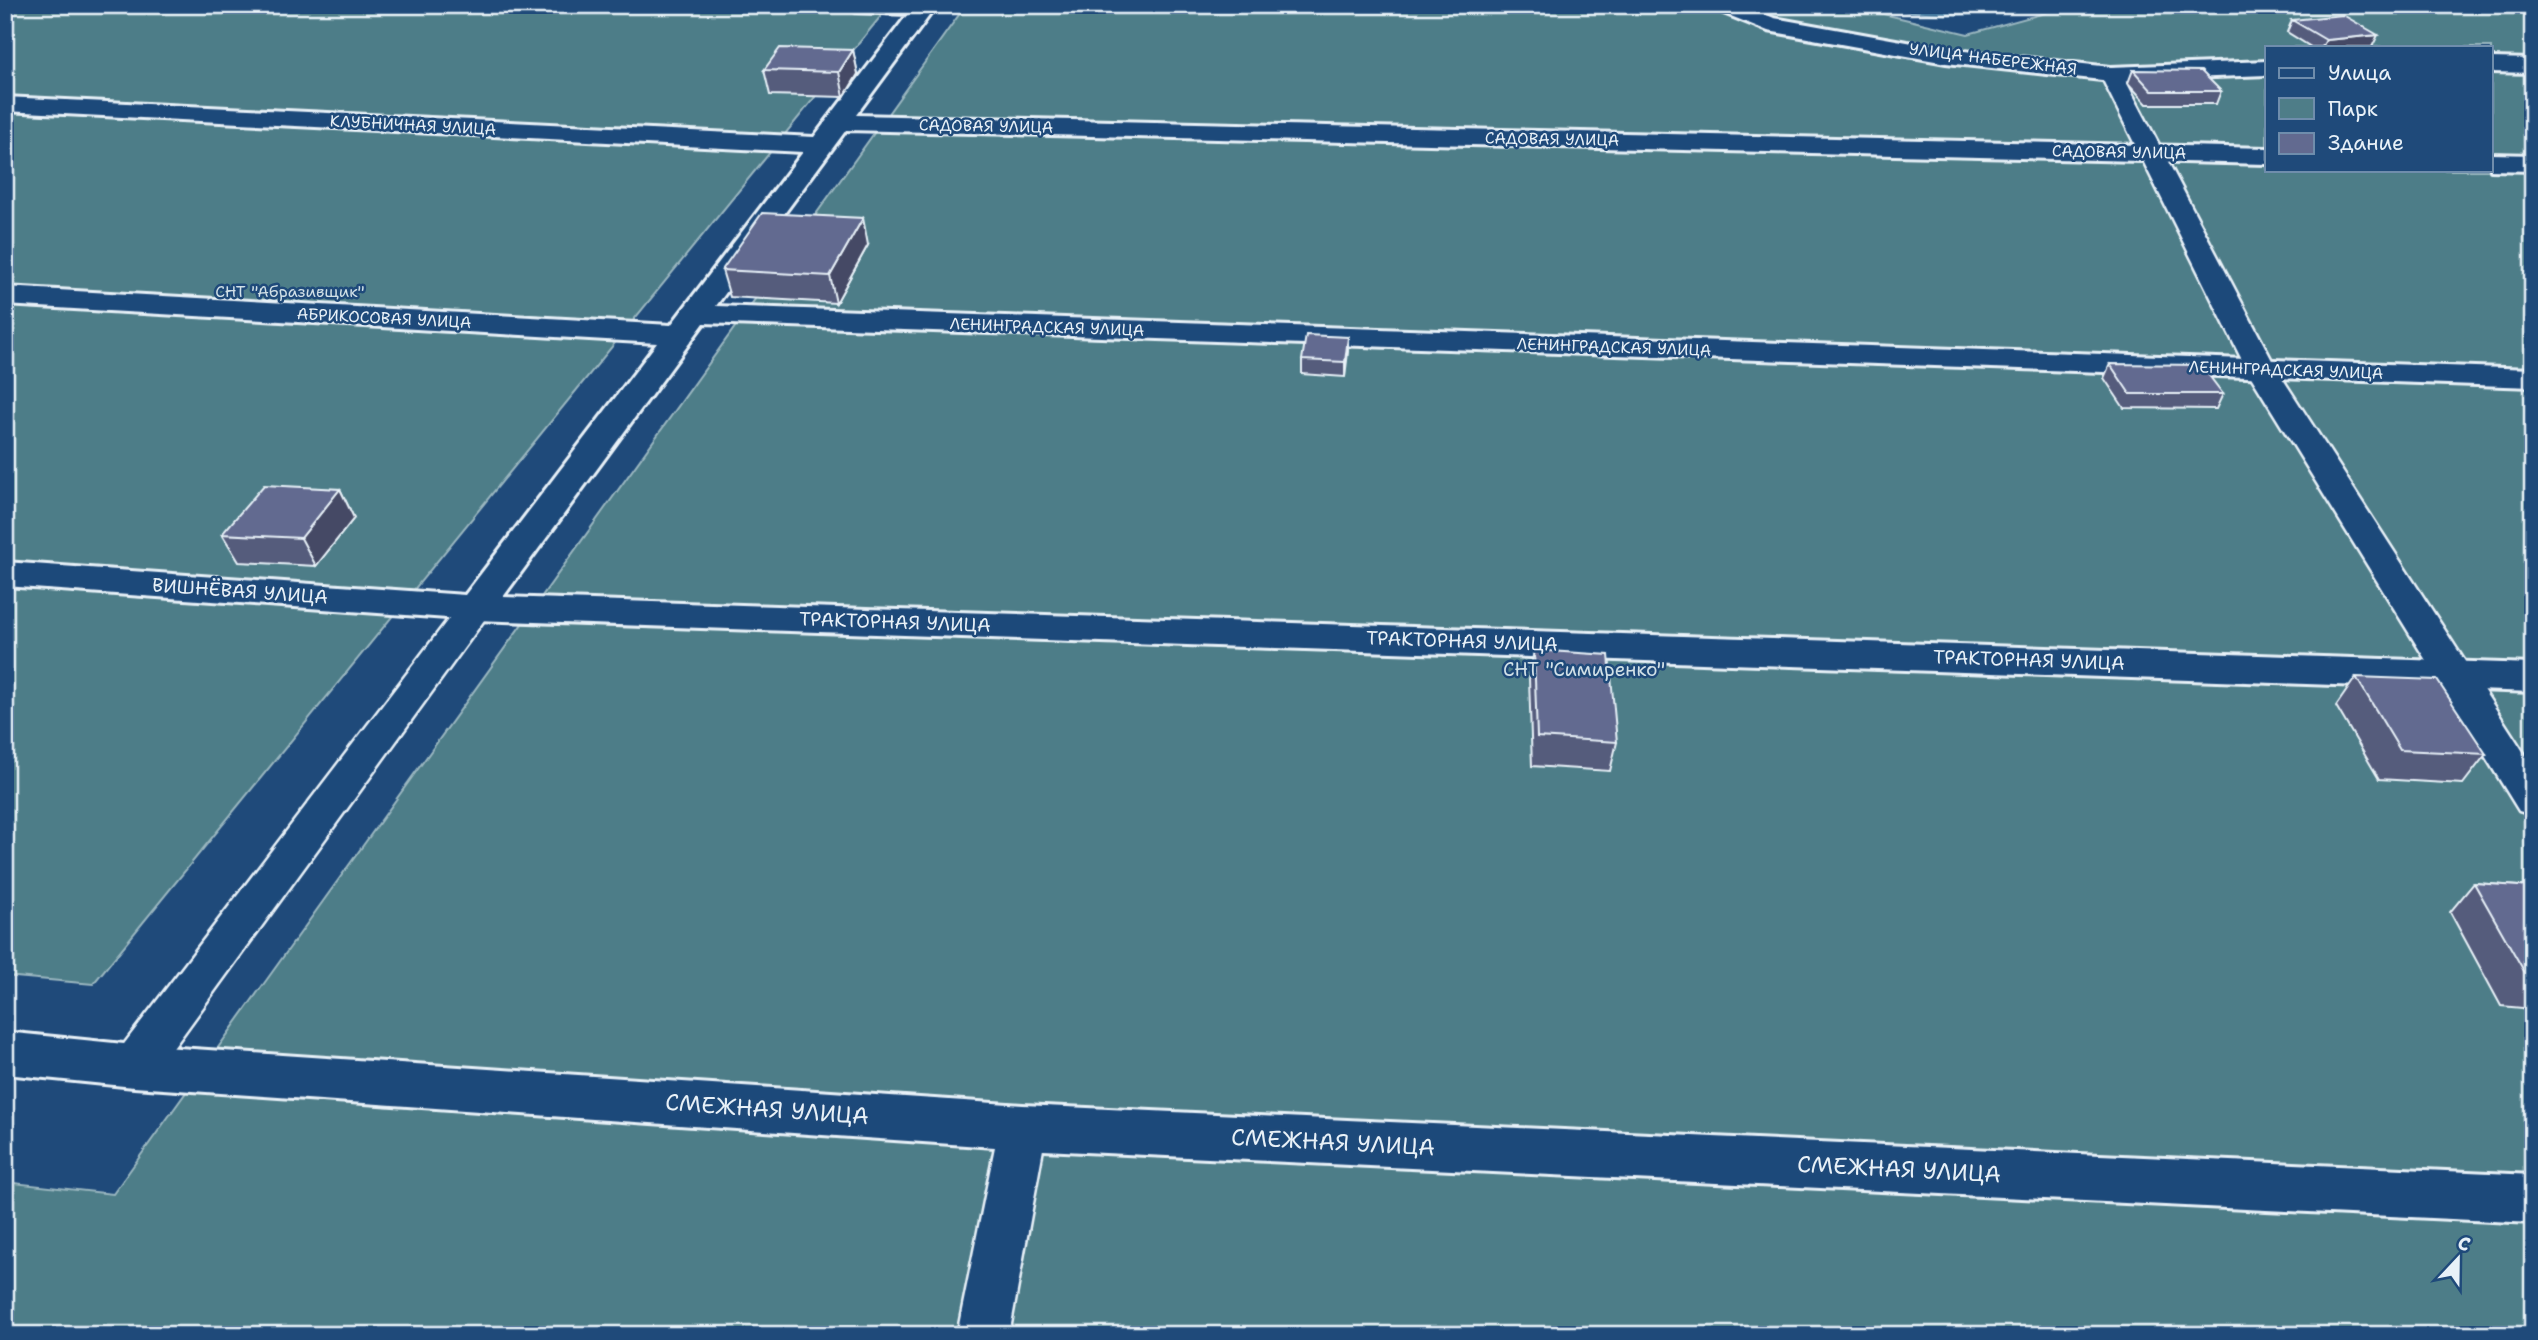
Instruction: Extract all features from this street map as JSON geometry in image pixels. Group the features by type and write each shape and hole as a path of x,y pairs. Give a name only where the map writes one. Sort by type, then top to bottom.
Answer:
{"street":[{"path":"856,5 924,7"},
{"name":"УЛИЦА НАБЕРЕЖНАЯ","path":"1724,5 1768,24 1946,56 2111,74 2265,68"},
{"path":"475,608 924,7"},
{"path":"2492,65 2533,66"},
{"name":"КЛУБНИЧНАЯ УЛИЦА","path":"5,104 830,134"},
{"name":"САДОВАЯ УЛИЦА","path":"830,134 2265,156"},
{"path":"2492,162 2533,163"},
{"name":"АБРИКОСОВАЯ УЛИЦА","path":"5,296 687,325"},
{"name":"ЛЕНИНГРАДСКАЯ УЛИЦА","path":"687,325 2533,378"},
{"name":"ВИШНЁВАЯ УЛИЦА","path":"5,574 475,608"},
{"name":"ТРАКТОРНАЯ УЛИЦА","path":"475,608 2533,678"},
{"path":"5,1053 135,1066"},
{"name":"СМЕЖНАЯ УЛИЦА","path":"135,1066 1023,1127 2533,1199"}],"lane":[{"path":"2111,74 2262,370 2533,800"},
{"path":"135,1066 475,608"},
{"path":"983,1335 1023,1127"}],"green space":[{"name":"СНТ \"Абразивщик\"","path":"5,5 890,5 93,984 5,976"},
{"name":"СНТ \"Симиренко\"","path":"966,5 1845,5 1968,34 2074,5 2533,5 2533,1335 5,1335 5,1182 113,1194"}],"water":[{"path":"1852,5 2014,5 1977,14 1934,14"}],"building":[{"path":"2343,15 2378,35 2326,40 2292,20"},
{"path":"780,48 853,50 839,72 764,70"},
{"path":"2133,70 2201,71 2221,91 2152,91"},
{"path":"762,213 863,218 830,276 722,270"},
{"path":"1306,335 1348,337 1345,362 1302,360"},
{"path":"2110,364 2201,365 2223,394 2130,394"},
{"path":"264,485 340,489 301,538 222,534"},
{"path":"1534,650 1609,655 1617,742 1537,737"},
{"path":"2356,677 2437,680 2486,754 2400,750"},
{"path":"2474,883 2533,887 2533,978 2528,978"}]}
